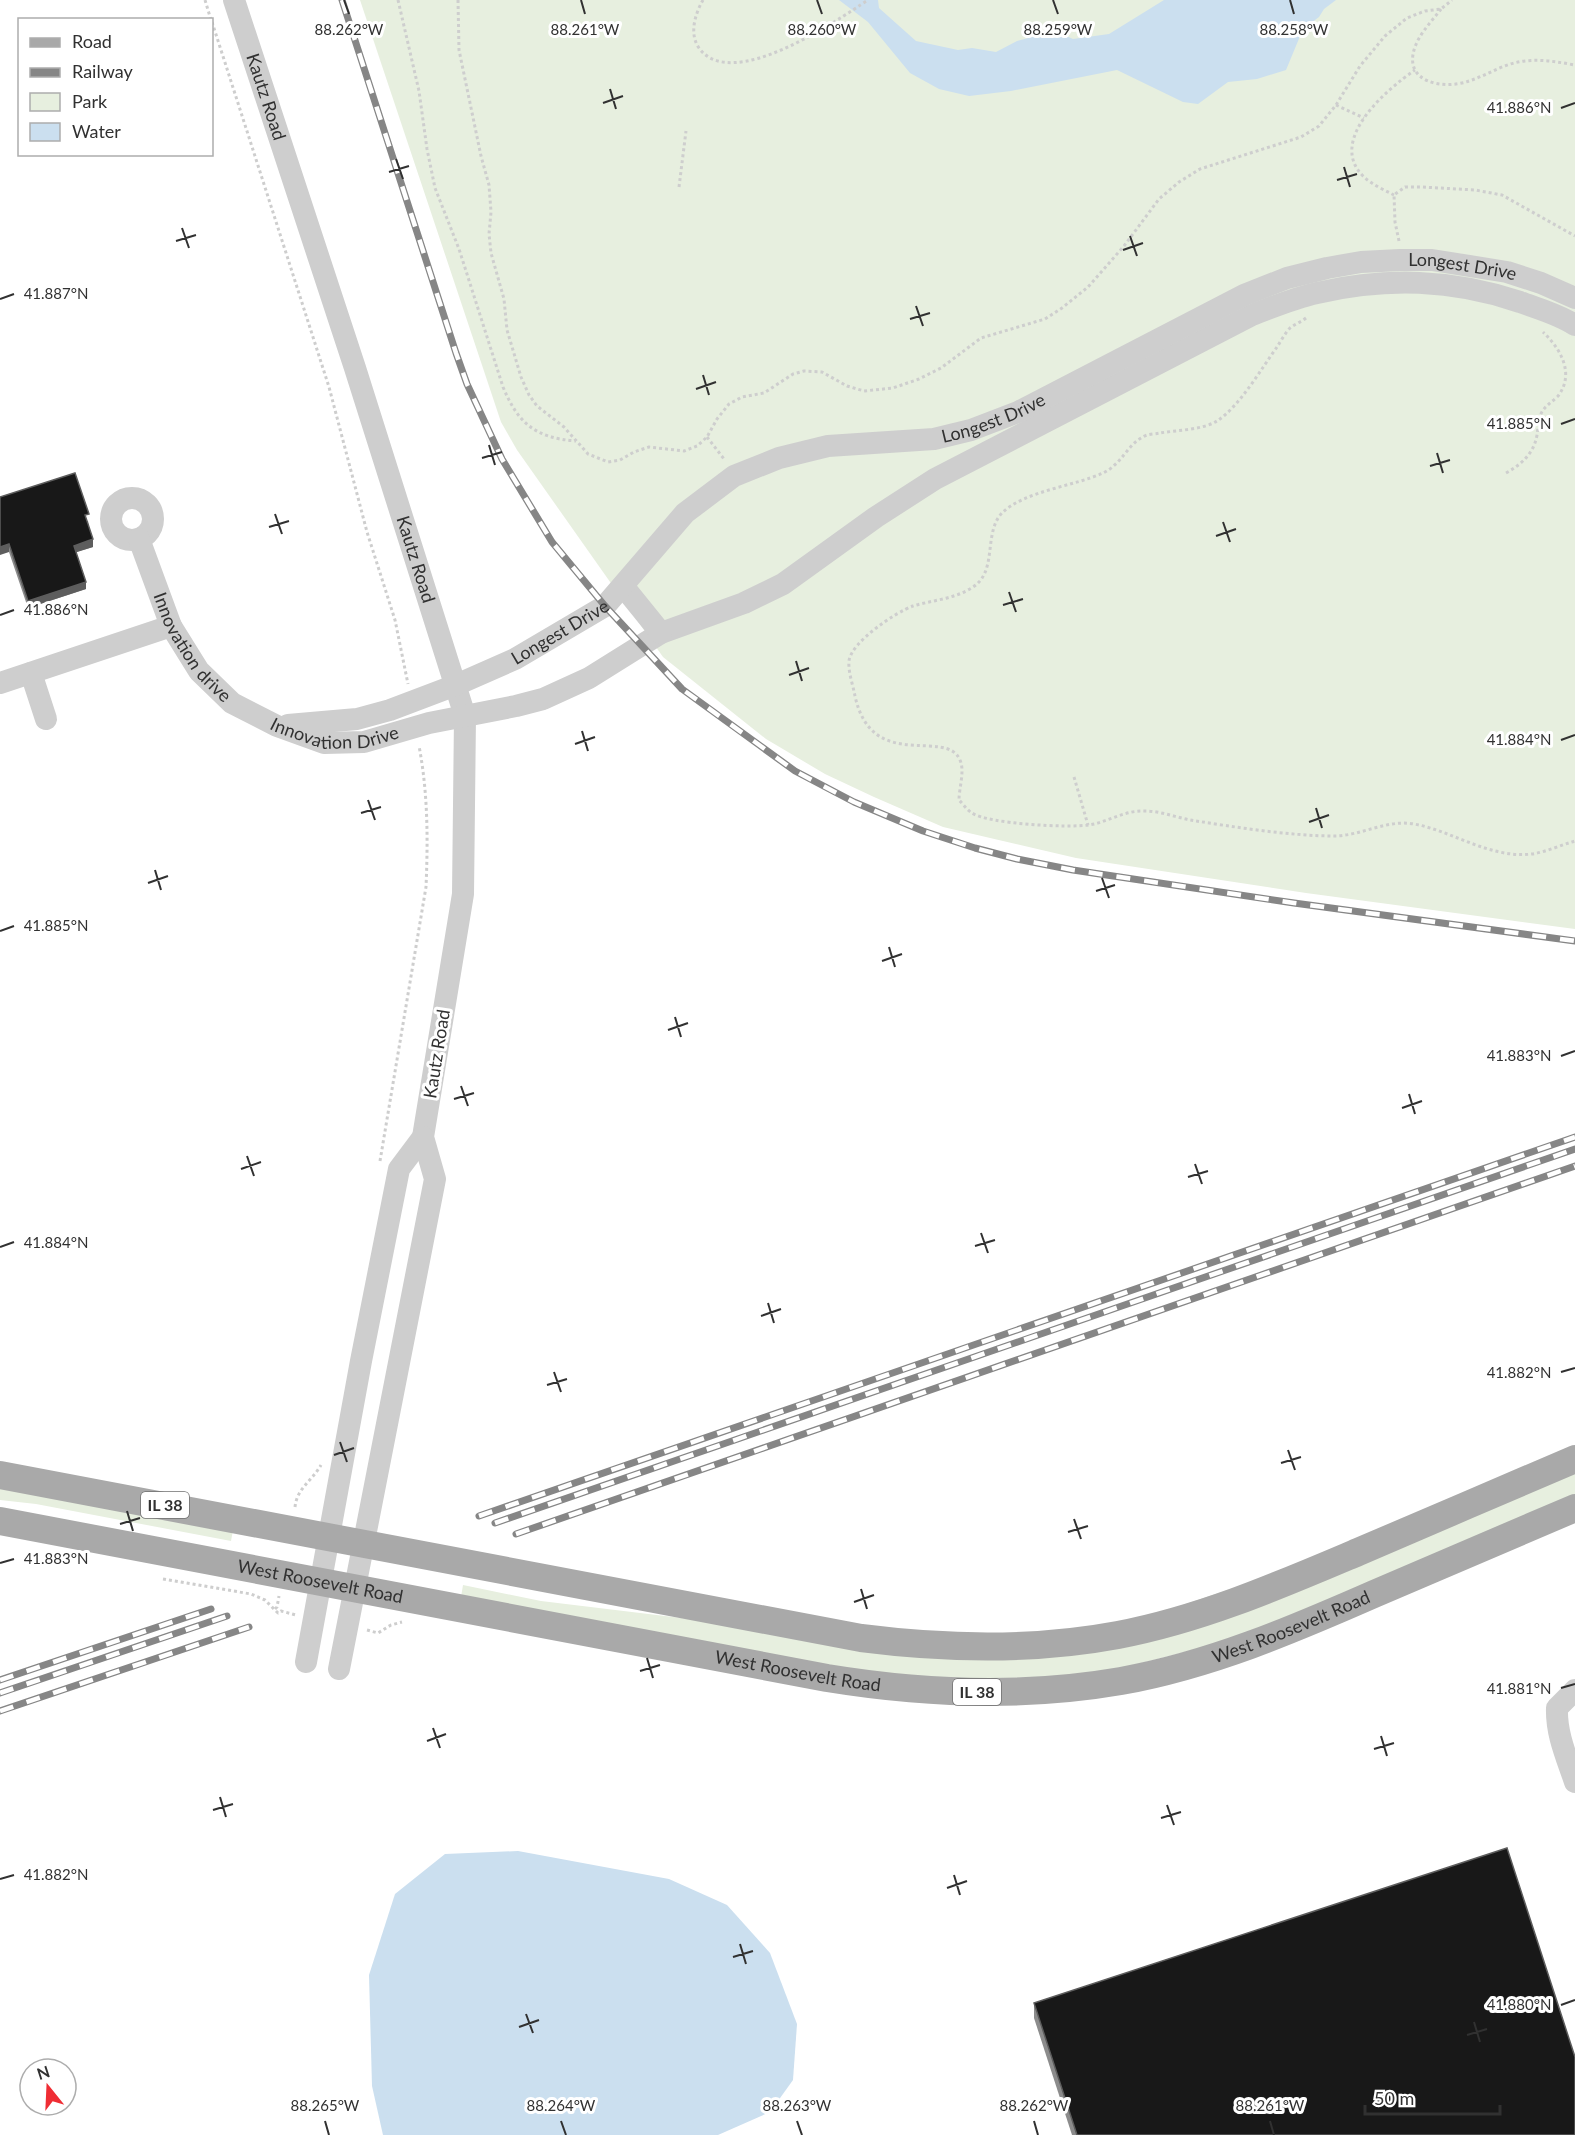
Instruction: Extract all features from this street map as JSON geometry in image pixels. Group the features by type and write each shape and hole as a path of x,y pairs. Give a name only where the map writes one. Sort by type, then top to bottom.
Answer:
{"main road":[{"name":"IL 38","path":"0,1475 861,1638 946,1647 1044,1645 1089,1640 1196,1616 1242,1600 1575,1459"},
{"name":"West Roosevelt Road","path":"0,1521 862,1684 935,1691 1023,1692 1121,1681 1187,1666 1232,1652 1292,1630 1575,1508"}],"street":[{"name":"Kautz Road","path":"234,0 355,368 465,716 463,894 423,1137 435,1179 339,1669"},
{"name":"Longest Drive","path":"456,685 514,659 605,606 685,513 734,476 779,458 828,446 934,439 972,430 1018,412 1244,295 1287,278 1327,267 1361,262 1432,260 1507,272 1541,283 1575,298"},
{"name":"Longest Drive","path":"465,716 543,699 588,678 661,633 744,603 783,584 876,517 935,479 1252,315 1289,301 1316,293 1371,284 1443,283 1490,292 1563,317 1575,324"},
{"name":"Innovation drive","path":"139,539 171,626 199,671 232,703 277,726"},
{"path":"622,586 661,633"},
{"path":"0,683 171,626"},
{"path":"31,673 46,719"},
{"name":"Innovation Drive","path":"277,726 357,720 456,685"},
{"name":"Innovation Drive","path":"277,726 324,742 364,741 429,723 465,716"},
{"name":"Kautz Road","path":"306,1662 399,1169 423,1137"},
{"path":"1575,1690 1557,1708 1558,1729 1575,1782"}],"path":[{"path":"205,0 210,18"},
{"path":"398,0 419,91 435,188 459,249 503,387 512,408 520,418 541,433 561,440 576,441"},
{"path":"458,0 459,50 489,185 491,253 504,299 507,330 521,377 537,406 564,427 588,454 608,462 620,460 649,447 684,451 697,446 707,437 729,404 742,397 764,393 793,374 804,370 822,372 847,386 864,391 893,388 941,368 981,338 1045,319 1088,287 1124,246 1159,199 1179,182 1200,169 1301,137 1319,126 1336,105 1360,66 1385,36 1407,18 1425,11 1441,9"},
{"path":"703,0 694,26 694,39 705,56 717,62 737,63 759,58 829,25 868,0"},
{"path":"1452,0 1441,9 1421,35 1414,49 1413,66 1418,75 1431,83 1451,85 1469,81 1498,68 1523,61 1547,60 1575,65"},
{"path":"213,27 329,387 367,532 395,620 408,683"},
{"path":"1394,195 1363,176 1354,164 1351,152 1354,135 1365,118 1395,84 1415,70"},
{"path":"1336,105 1365,118"},
{"path":"679,187 686,131"},
{"path":"1394,195 1405,187 1475,190 1502,195 1575,236"},
{"path":"1394,195 1400,260"},
{"path":"1314,315 1290,329 1235,404 1219,420 1208,426 1143,436 1117,465 1102,473 1037,494 1002,513 995,525 986,571 980,581 958,594 912,607 893,616 854,649 849,659 861,717 879,738 890,742 940,747 953,751 960,758 962,770 959,800 973,813 990,819 1088,825 1109,820 1127,812 1146,811 1235,826 1334,836 1358,834 1398,822 1414,824 1479,846 1513,854 1532,854 1575,841"},
{"path":"1506,473 1525,459 1534,447 1539,418 1544,408 1565,387 1567,374 1557,345 1535,327"},
{"path":"707,437 719,449 734,476"},
{"path":"379,1166 426,887 428,843 426,802 419,746"},
{"path":"1074,777 1088,825"},
{"path":"295,1508 296,1498 303,1486 314,1477 322,1463"},
{"path":"163,1579 251,1594 266,1600 276,1608 278,1613 281,1611"}],"green space":[{"path":"360,0 1575,0 1575,929 1306,893 1076,858 943,827 825,774 766,739 663,657 517,450 501,422"},
{"path":"1575,1473 1575,1495 1267,1627 1216,1644 1118,1669 1067,1676 959,1680 860,1671 461,1597 463,1585 541,1601 1022,1659"},
{"path":"0,1487 233,1530 231,1541 36,1504 0,1500"}],"water":[{"path":"839,0 878,0 879,8 916,41 958,50 972,48 996,52 1017,41 1032,37 1064,35 1073,39 1109,34 1164,0 1336,0 1303,29 1286,70 1257,79 1228,82 1198,104 1183,102 1117,70 1011,91 969,96 939,89 910,73 868,22"},
{"path":"518,1851 669,1879 727,1905 770,1953 797,2024 793,2080 770,2112 718,2135 383,2135 372,2086 369,1975 395,1894 445,1854"}],"building":[{"path":"75,473 89,514 85,515 93,539 74,546 86,582 28,601 9,544 0,547 0,497"},
{"path":"1507,1848 1575,2057 1575,2135 1077,2135 1034,2003"}],"railway":[{"path":"342,0 456,353 467,384 502,459 552,542 605,606 682,689 795,771 854,802 923,831 975,848 1073,870 1575,941"},
{"path":"479,1516 1575,1137"},
{"path":"495,1523 1575,1149"},
{"path":"516,1534 1575,1166"},
{"path":"0,1680 211,1609"},
{"path":"0,1693 227,1616"},
{"path":"0,1711 249,1627"}]}
